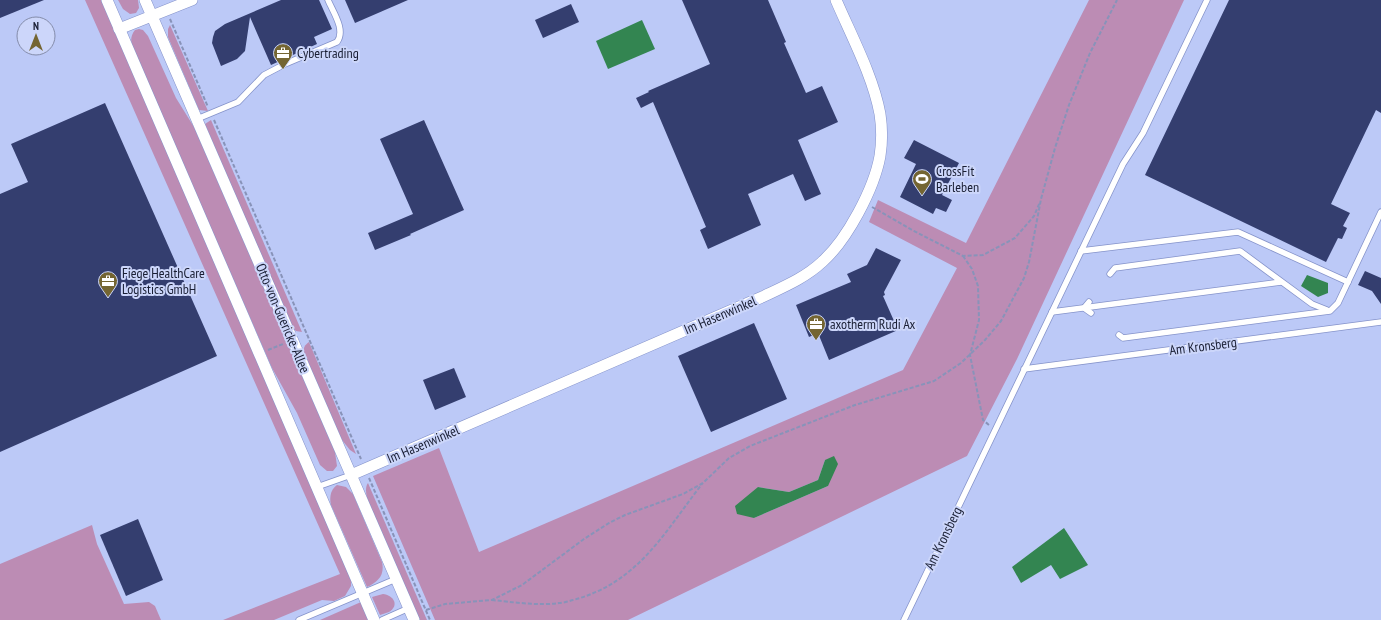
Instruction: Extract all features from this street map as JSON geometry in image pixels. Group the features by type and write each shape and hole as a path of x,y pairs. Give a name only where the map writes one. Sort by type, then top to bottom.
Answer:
{"street":[{"path":"106,0 260,353 374,620"},
{"name":"Otto-von-Guericke-Allee","path":"145,0 414,620"},
{"path":"119,29 192,0"},
{"name":"Im Hasenwinkel","path":"350,475 727,313 792,283 811,272 831,254 852,223 863,202 880,157 881,143 880,115 874,91 836,0"}],"lane":[{"path":"197,120 238,102 264,75 285,64 337,42 341,35 340,29 328,0"},
{"name":"Am Kronsberg","path":"904,620 1123,164 1143,133 1207,0"},
{"path":"1118,335 1123,338 1330,311 1338,303 1381,212"},
{"path":"1081,251 1238,232 1348,282"},
{"path":"1110,274 1115,268 1240,251 1312,304 1330,311"},
{"path":"1052,312 1281,282"},
{"path":"1084,308 1089,302"},
{"path":"1084,308 1091,313"},
{"name":"Am Kronsberg","path":"1024,369 1381,322"},
{"path":"317,487 350,475"},
{"path":"299,620 396,579"},
{"path":"382,620 409,608"}],"path":[{"path":"426,610 445,604 492,600 523,603 558,603 590,595 616,582 637,566 652,551 703,483 728,458 750,446 855,405 934,381 961,363 985,340 1001,320 1024,278 1029,262 1041,199 1055,148 1069,106 1090,53 1117,0"},
{"path":"167,11 366,468 430,620"},
{"path":"963,256 983,254 1015,238 1034,216 1041,199"},
{"path":"863,202 912,230 963,256 972,269 978,286 979,320 970,355 983,420 995,430"},
{"path":"260,353 292,340"},
{"path":"492,600 522,585 609,523 625,515 683,494 703,483"}],"shaded area":[{"path":"85,0 101,0 261,368 351,580 351,586 345,596 334,601 322,600 274,620 223,620 340,574"},
{"path":"118,0 138,0 139,8 136,13 130,14 123,9"},
{"path":"1089,0 1184,0 1017,359 967,456 628,620 435,620 373,476 439,448 479,552 903,370 957,268 869,222 878,200 966,243","holes":["825,460 828,486 754,518 758,487 789,492 818,480"]},
{"path":"642,20 655,49 608,69 596,41"},
{"path":"170,25 208,111 199,110 168,37 168,29"},
{"path":"135,30 143,30 148,36 176,98 194,127 335,452 337,466 333,471 327,471 320,465 297,413 272,368 133,49 131,43 132,36"},
{"path":"211,120 302,332 296,331 292,328 205,124"},
{"path":"1307,275 1328,283 1328,293 1318,297 1301,286"},
{"path":"309,342 356,454 350,450 342,440 304,353 305,346"},
{"path":"834,456 838,464 828,486 754,518 737,514 735,506 758,487 789,492 818,480 825,460"},
{"path":"368,483 427,620 420,620 367,498 366,488"},
{"path":"337,485 346,487 353,494 382,562 383,567 380,578 367,587 331,505 331,494"},
{"path":"92,525 97,544 124,604 149,602 155,606 161,620 0,620 0,564"},
{"path":"1064,528 1088,565 1060,579 1051,565 1021,583 1012,567"},
{"path":"383,594 390,596 395,603 389,612 380,615 372,597"},
{"path":"361,602 369,620 320,620"}],"building":[{"path":"0,0 44,0 0,18"},
{"path":"281,0 319,0 332,29 314,37 317,44 271,65 250,17 245,51 237,59 221,66 212,43 215,31 225,24"},
{"path":"345,0 408,0 355,23"},
{"path":"682,0 768,0 786,42 784,43 806,93 822,86 838,122 798,140 821,194 805,201 793,174 748,194 761,225 708,249 700,230 706,227 653,102 641,108 636,98 649,92 648,91 710,64"},
{"path":"1229,0 1381,0 1381,113 1376,110 1331,204 1350,213 1343,226 1347,228 1342,239 1338,238 1326,262 1145,175"},
{"path":"571,4 579,22 543,38 535,20"},
{"path":"105,103 217,356 0,452 0,194 28,182 11,144"},
{"path":"424,120 464,210 375,250 368,233 413,214 380,139"},
{"path":"914,140 959,163 942,195 952,200 946,212 936,208 933,214 900,197 916,164 904,158"},
{"path":"876,248 901,260 884,292 885,295 883,296 898,330 829,360 818,333 809,337 796,305 851,282 847,274 867,265"},
{"path":"1365,271 1381,278 1381,304 1372,291 1358,285"},
{"path":"754,323 787,399 711,432 678,356"},
{"path":"454,368 466,397 435,410 423,380"},
{"path":"138,519 163,580 126,596 100,535"}],"place":[{"name":"Cybertrading","path":"283,70"},
{"name":"CrossFit Barleben","path":"922,196"},
{"name":"Fiege HealthCare Logistics GmbH","path":"108,298"},
{"name":"axotherm Rudi Ax","path":"816,341"}]}
